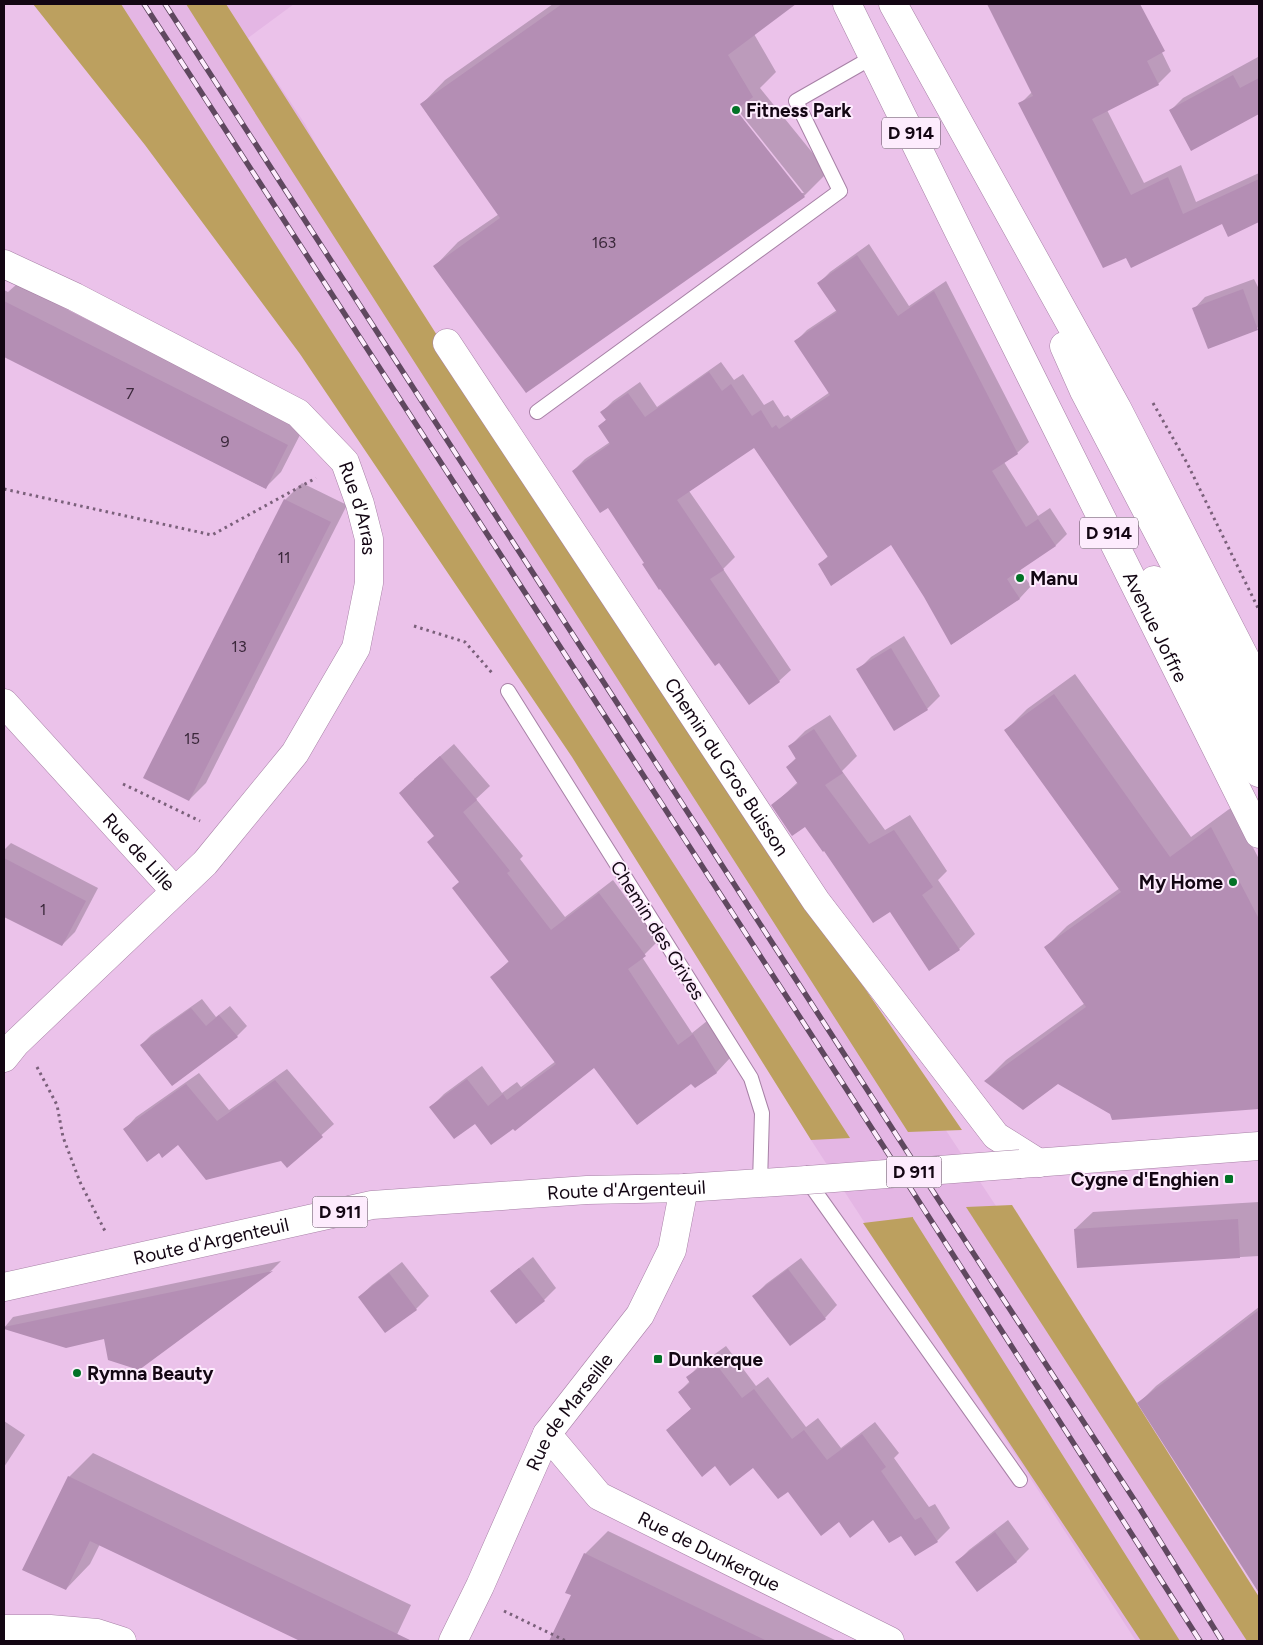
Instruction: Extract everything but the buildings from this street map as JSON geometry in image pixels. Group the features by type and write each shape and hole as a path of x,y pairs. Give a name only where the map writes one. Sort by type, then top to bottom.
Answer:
{"main road":[{"name":"Avenue Joffre","path":"847,4 959,232 1199,688 1259,834"},
{"name":"D 914","path":"893,4 1117,408 1259,685"},
{"name":"D 914","path":"1006,210 1084,391 1226,661 1259,730"},
{"name":"Rue d'Arras","path":"4,264 87,303 298,413 345,462 360,504 369,539 369,582 356,648 295,753 205,863 175,891"},
{"name":"Chemin du Gros Buisson","path":"448,343 816,901 996,1136 1030,1164"},
{"name":"Avenue Joffre","path":"1199,688 1259,773"},
{"name":"Rue de Lille","path":"4,704 14,733 175,891 12,1048"},
{"name":"Route d'Argenteuil","path":"4,1287 372,1205 587,1190 684,1188 807,1180 1259,1146"},
{"name":"Rue de Marseille","path":"453,1641 475,1597 547,1434 640,1315 672,1250 684,1188"},
{"name":"Rue de Dunkerque","path":"547,1434 599,1496 890,1641"},
{"path":"4,1629 50,1629 97,1633 122,1641"}],"lane":[{"path":"537,412 840,192 796,101 868,46"},
{"name":"Chemin des Grives","path":"508,691 751,1078 762,1113 760,1183"},
{"path":"807,1180 1020,1480"}],"path":[{"path":"4,489 212,535 345,462"},
{"path":"414,626 465,642 508,691"},
{"path":"121,783 228,835"},
{"path":"12,1048 44,1078 57,1105 63,1137 80,1182 104,1227 116,1262"},
{"path":"475,1597 566,1641"}],"shaded area":[{"path":"33,4 121,4 850,1138 811,1140 572,757 300,354 145,145"},
{"path":"43,4 294,4 248,38 305,124 417,331 1213,1534 1259,1641 1136,1641 811,1140 325,354"},
{"path":"186,4 226,4 700,748 962,1130 908,1132"},
{"path":"1012,1205 1259,1597 1259,1641 1247,1641 966,1207"},
{"path":"913,1217 1180,1641 1141,1641 863,1223"}],"railway":[{"path":"144,4 902,1175 1200,1641"},
{"path":"165,4 1137,1504 1222,1641"}],"place":[{"name":"Fitness Park","path":"736,110"},
{"name":"Manu","path":"1020,578"},
{"name":"My Home","path":"1233,882"},
{"name":"Cygne d'Enghien","path":"1229,1179"},
{"name":"Dunkerque","path":"658,1359"},
{"name":"Rymna Beauty","path":"77,1373"}]}
